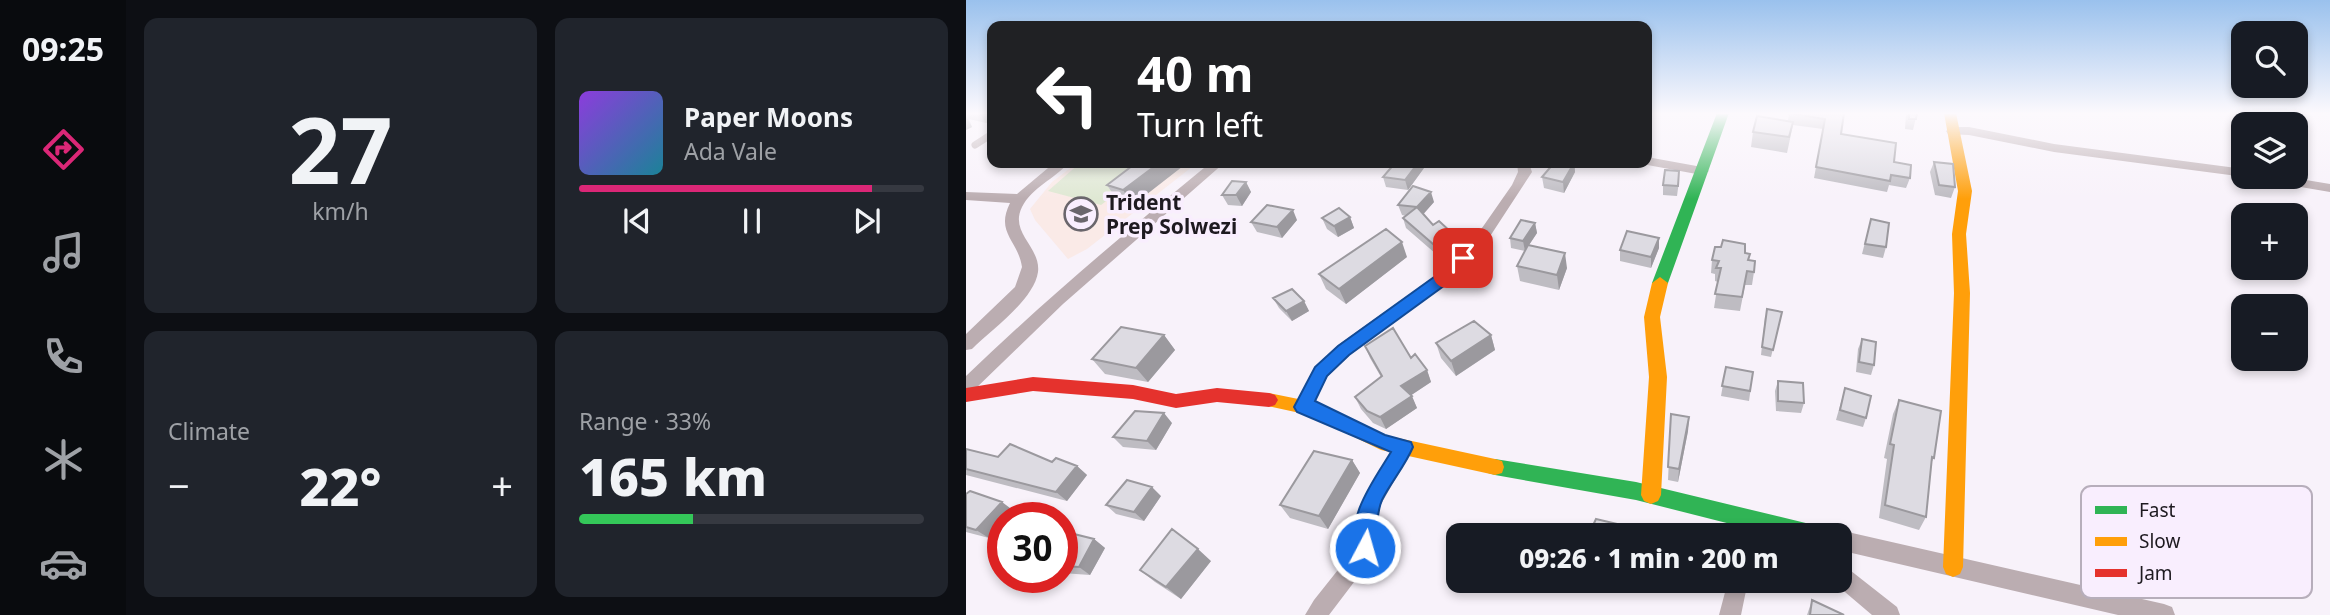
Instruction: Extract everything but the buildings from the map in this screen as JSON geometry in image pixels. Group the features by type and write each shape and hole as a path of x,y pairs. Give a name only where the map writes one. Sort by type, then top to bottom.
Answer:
{"street":[{"path":"1651,495 1658,377 1652,317 1656,293 1712,142"},
{"path":"1953,567 1962,293 1959,234 1965,191 1954,142"},
{"path":"2022,142 2231,171"},
{"path":"1652,162 1702,170"},
{"path":"966,344 1009,304 1028,279 1030,269 1027,254 1012,231 1010,218 1020,199 1055,168"},
{"path":"966,387 1014,339 1126,238 1211,168"},
{"path":"1303,407 1321,372 1343,350 1446,276 1480,241 1518,186 1525,172 1524,168"},
{"path":"2308,184 2330,188"},
{"path":"966,196 1020,199"},
{"path":"966,395 1033,384 1133,392 1176,401 1217,395 1256,398 1312,408 1381,442 1471,463 1651,495 1736,523"},
{"path":"1317,615 1329,594 1359,561 1365,548 1367,518 1373,498 1404,447"},
{"path":"1852,543 2081,596"},
{"path":"1852,585 1889,615"},
{"path":"1730,615 1735,593"},
{"path":"2089,598 2164,615"}],"lane":[{"path":"975,145 980,142"}],"shaded area":[{"name":"Trident Prep Solwezi","path":"1070,168 1191,168 1087,249 1068,259 1035,220 1030,209 1052,182"}],"green space":[{"path":"1074,168 1149,168 1101,205 1048,191"}],"traffic: fast":[{"path":"1660,283 1712,142"},
{"path":"1495,467 1636,491 1765,523"}],"traffic: slow":[{"path":"1953,567 1962,293 1959,234 1965,191 1956,142"},
{"path":"1651,495 1658,377 1652,317 1660,283"},
{"path":"1269,400 1312,408 1381,442 1495,467"}],"traffic: jam":[{"path":"966,395 1033,384 1133,392 1176,401 1217,395 1269,400"}],"place":[{"name":"Trident Prep Solwezi","path":"1081,214"}],"route":[{"path":"1365,548 1367,518 1373,498 1404,447 1381,442 1312,408 1303,407 1321,372 1343,350 1446,276 1463,258"}]}
